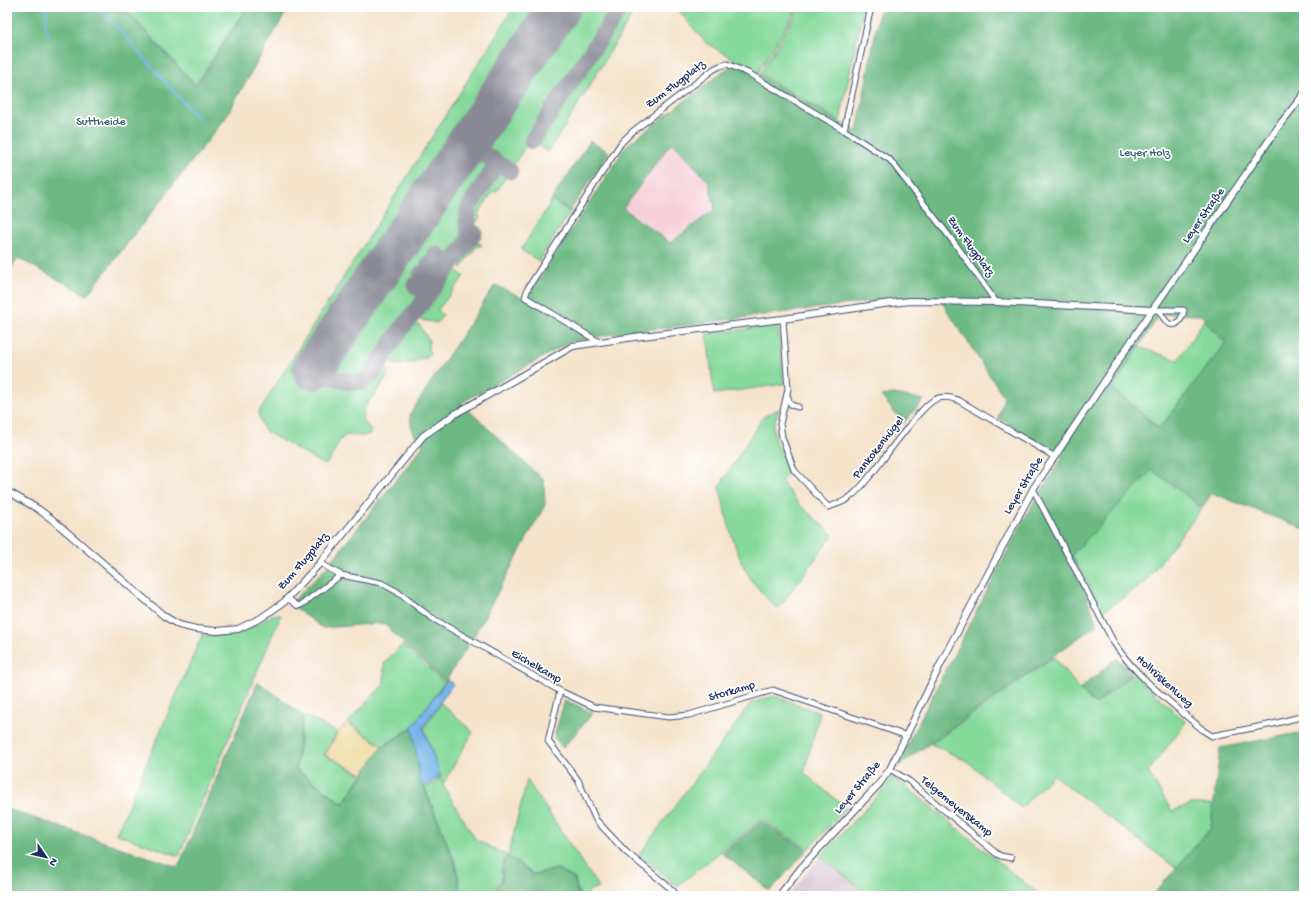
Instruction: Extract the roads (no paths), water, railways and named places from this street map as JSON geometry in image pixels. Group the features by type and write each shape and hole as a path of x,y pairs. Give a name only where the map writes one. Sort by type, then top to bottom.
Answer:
{"street":[{"path":"844,130 871,7"},
{"name":"Zum Flugplatz","path":"599,342 525,297 528,288 621,143 632,132 714,69 727,64 748,73 844,130 890,160 956,245 996,302"},
{"name":"Leyer Straße","path":"779,896 801,868 879,784 890,769 943,659 1033,489 1136,334 1156,310 1280,124 1304,94"},
{"name":"Zum Flugplatz","path":"7,491 53,520 159,612 179,625 196,630 217,631 238,629 261,618 284,602 320,563 423,436 455,414 573,346 783,319 883,304 910,302 996,302 1156,310"},
{"path":"1156,310 1184,310 1184,315 1178,323 1174,325 1167,322 1156,310"},
{"name":"Pankokenhügel","path":"783,319 788,383 787,395 780,424 782,437 794,470 828,507 841,503 850,498 862,485 907,427 929,403 935,399 953,398 958,400 1055,457"},
{"path":"787,395 788,402 792,406 798,407"},
{"name":"Hollrüskenweg","path":"1033,489 1114,643 1124,659 1147,682 1204,731 1212,736 1273,724 1304,716"},
{"name":"Eichelkamp","path":"320,563 341,575 381,583 396,591 432,618 560,691 548,741 578,780 596,820 626,852 678,896"},
{"path":"287,598 298,606 302,605 341,575"},
{"name":"Storkamp","path":"560,691 594,707 669,717 689,715 773,690 907,736"},
{"name":"Telgemeyerskamp","path":"890,769 908,781 998,854 1011,858"}],"water":[{"path":"447,680 453,684 423,727 439,772 437,779 424,787 421,785 412,727"}],"waterway":[{"path":"44,7 47,12 45,25 49,34"},
{"path":"99,7 199,120"}],"park label":[{"name":"Suttheide","path":"101,123"},
{"name":"Leyer Holz","path":"1145,154"}]}
